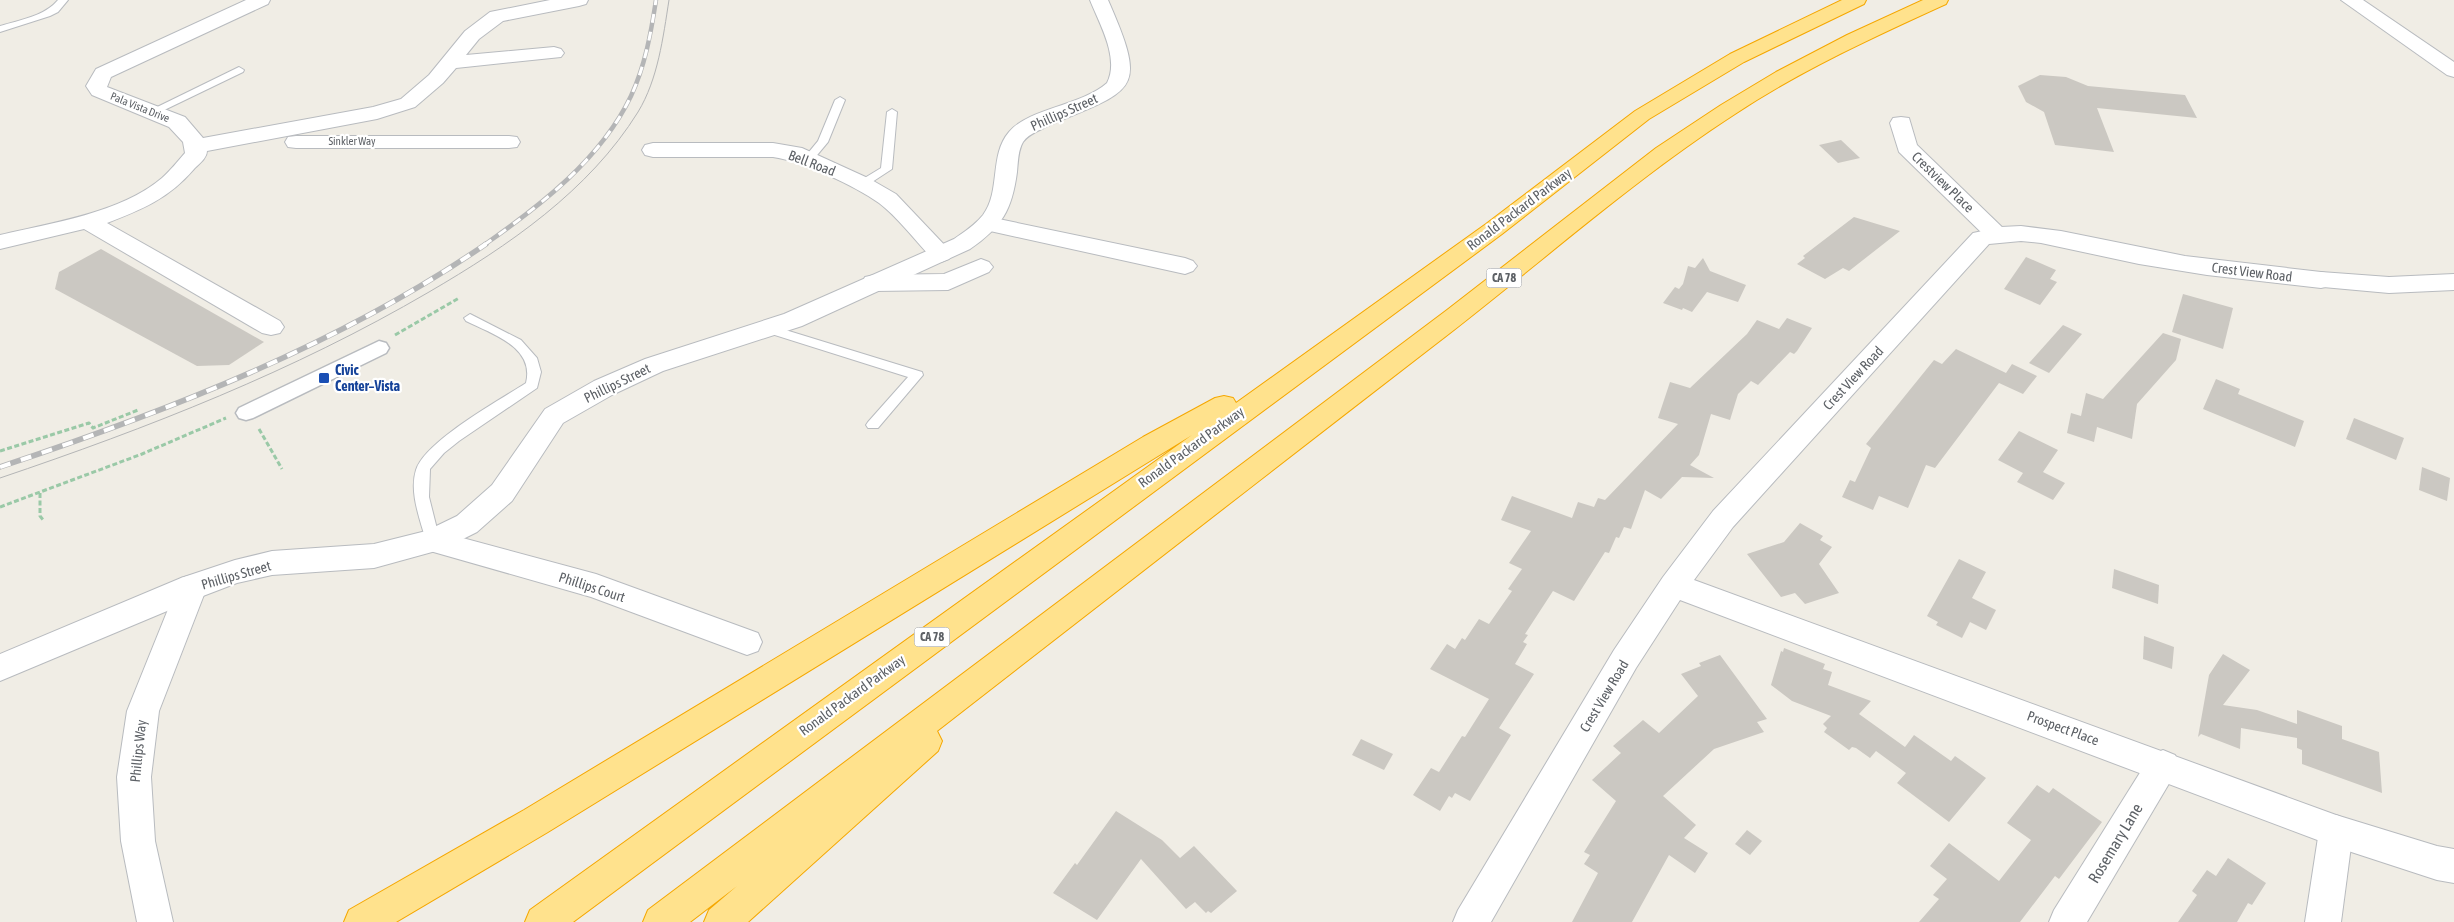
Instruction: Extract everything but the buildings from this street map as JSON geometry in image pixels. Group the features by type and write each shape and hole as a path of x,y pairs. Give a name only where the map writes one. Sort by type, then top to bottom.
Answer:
{"highway":[{"name":"Ronald Packard Parkway","path":"543,922 1322,352 1494,229 1642,115 1737,58 1857,0"},
{"name":"CA 78","path":"661,922 1092,594 1664,153 1728,109 1783,76 1870,32 1940,0"},
{"path":"362,922 536,821 1153,444 1322,352"},
{"path":"722,922 1092,594"}],"street":[{"name":"Pala Vista Drive","path":"196,150 177,122 99,91 96,86 104,73 261,0"},
{"path":"0,242 86,221 150,197 170,183 196,150 377,113 408,102 436,79 472,35 497,16 579,0"},
{"name":"Phillips Street","path":"0,668 192,587 259,565 374,556 433,541 467,524 502,493 554,416 603,388 654,365 793,320 962,244 989,224 997,213 1002,197 1008,154 1014,138 1028,127 1104,94 1116,86 1121,76 1122,68 1117,45 1099,0"},
{"path":"2350,0 2454,71"},
{"path":"450,62 554,53"},
{"name":"Crestview Place","path":"1901,123 1907,147 1996,234"},
{"name":"Sinkler Way","path":"196,150 306,141 509,142"},
{"name":"Bell Road","path":"653,150 773,150 794,152 862,184 888,199 941,254"},
{"path":"86,221 271,327"},
{"path":"989,224 1184,266"},
{"name":"Crest View Road","path":"1471,922 1625,659 1674,584 1736,504 1981,238 1996,234 2038,234 2138,256 2265,276 2389,285 2454,282"},
{"path":"874,283 948,282 981,267"},
{"path":"246,413 317,372 379,348"},
{"name":"Phillips Court","path":"433,541 596,586 747,642"},
{"name":"Prospect Place","path":"1674,584 2336,831 2437,863 2454,866"},
{"name":"Phillips Way","path":"155,922 138,841 134,777 143,711 192,587"},
{"name":"Rosemary Lane","path":"2067,922 2163,765"},
{"path":"2323,922 2336,831"}],"lane":[{"path":"0,29 47,14 54,10 63,0"},
{"path":"152,112 239,70"},
{"path":"809,158 823,142 840,100"},
{"path":"862,184 886,170 892,112"},
{"path":"433,541 422,501 423,468 442,447 532,385 536,377 534,362 528,350 470,318"},
{"path":"766,328 917,375 873,425"}],"path":[{"path":"379,348 385,340 459,298"},
{"path":"0,451 89,423 93,428 138,410"},
{"path":"0,507 142,454 236,414 246,413 260,430 282,469"},
{"path":"40,493 40,516 44,521"}],"tram line":[{"path":"0,478 165,418 273,372 378,321 459,274 517,236 571,192 596,167 618,141 638,112 655,72 669,0"}],"railway":[{"path":"484,245 567,180 586,161 618,119 631,96 644,61 656,0"},
{"path":"0,467 126,423 251,372 372,314 486,244"}],"place":[{"name":"Civic Center–Vista","path":"324,378"}]}
